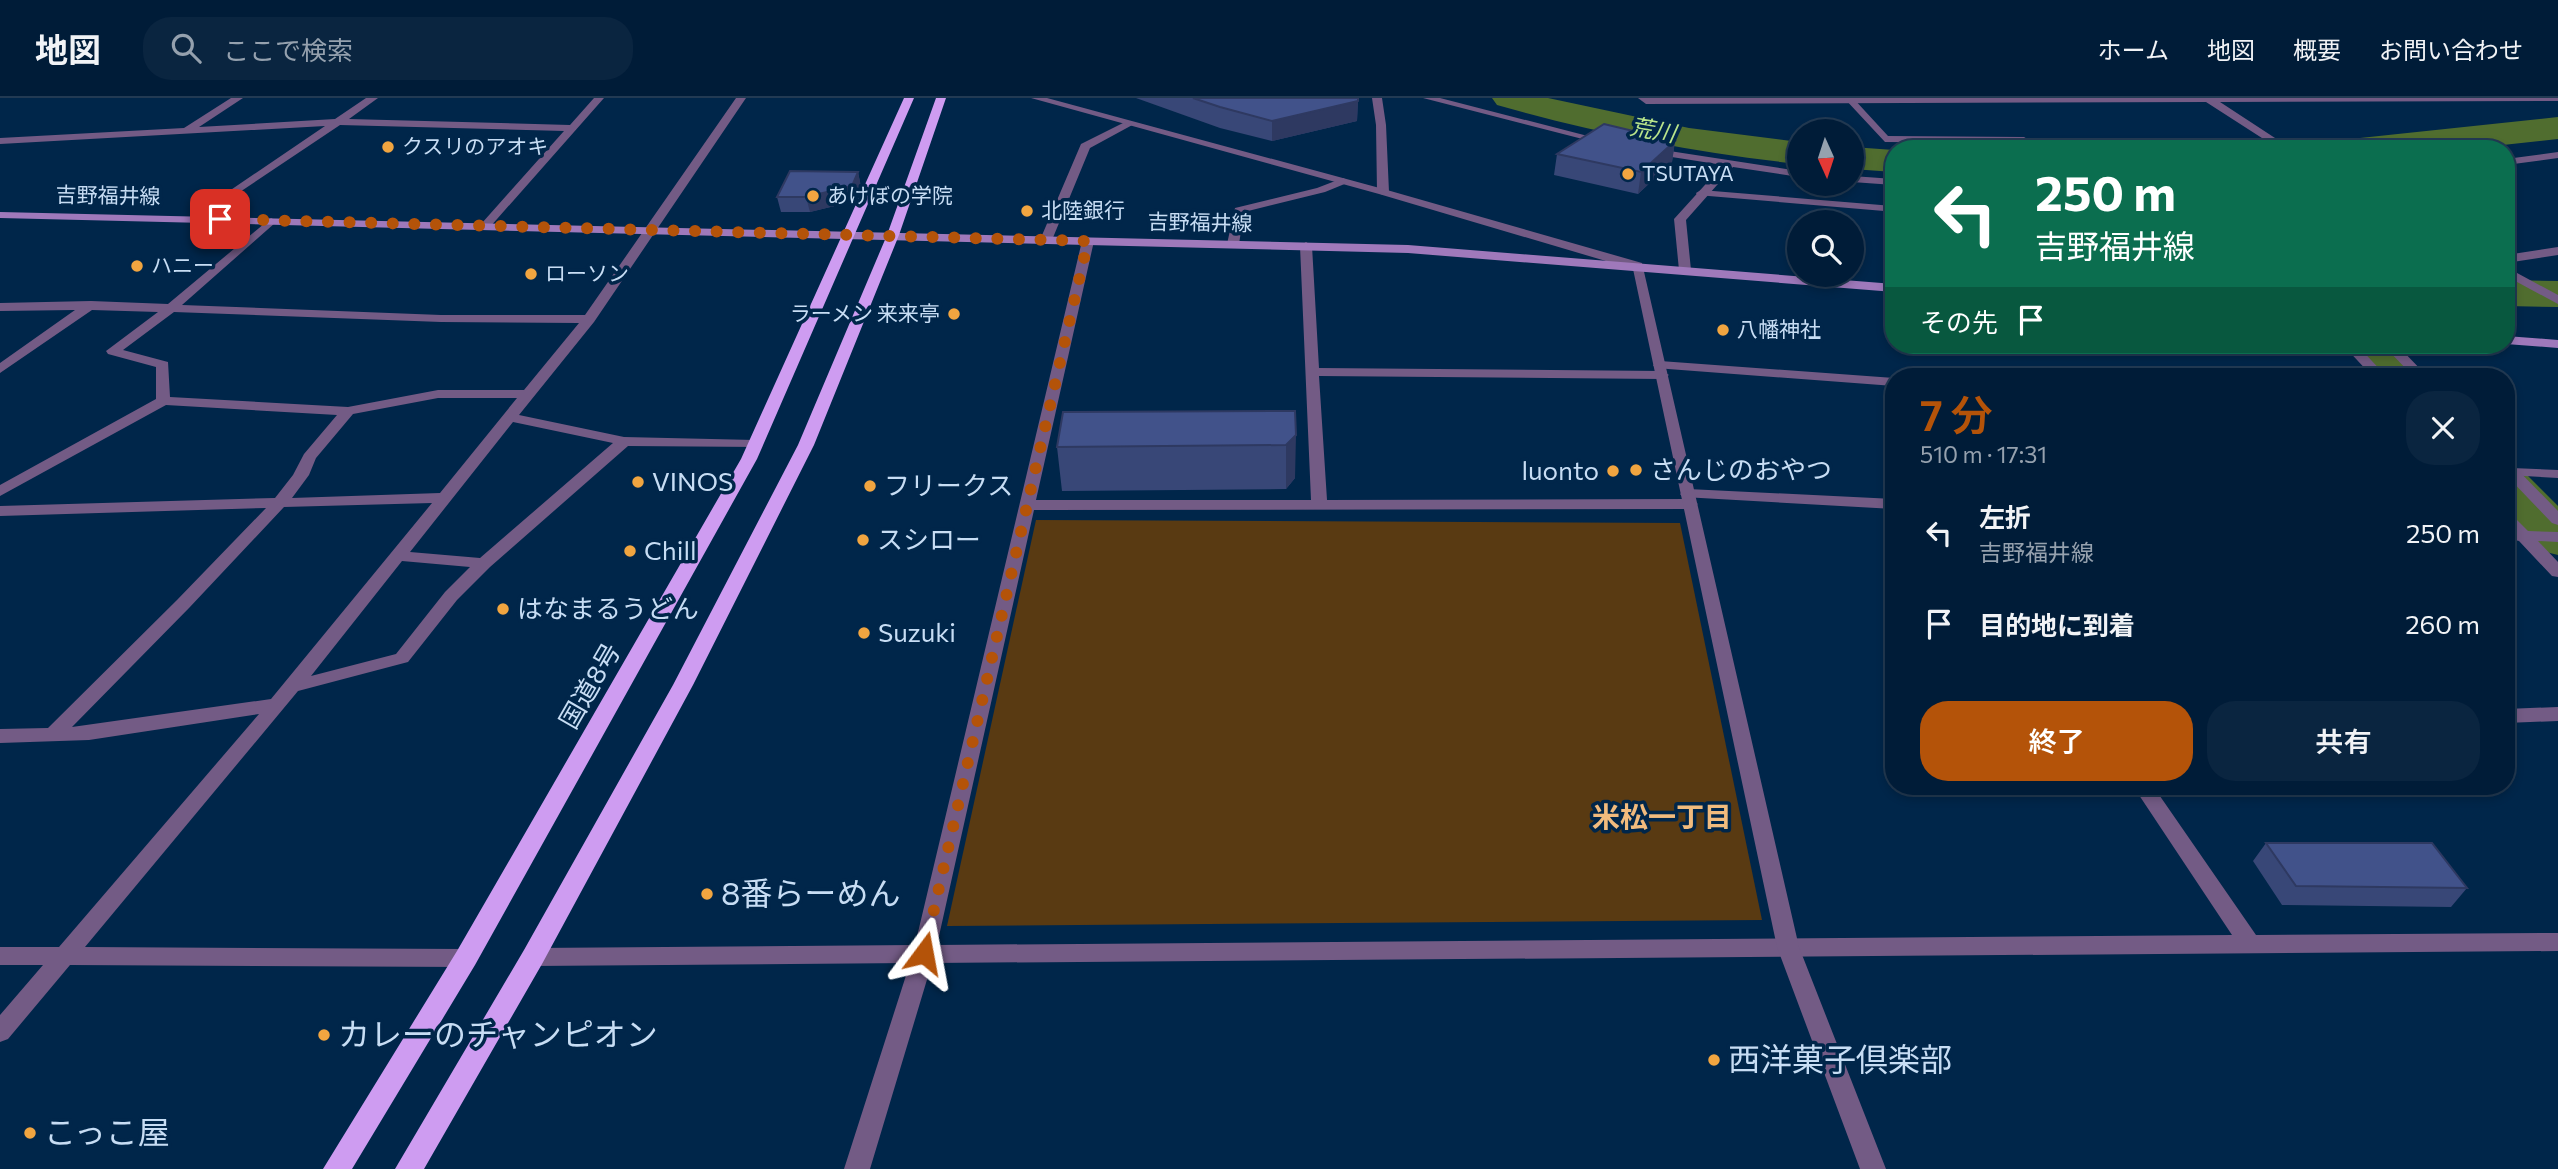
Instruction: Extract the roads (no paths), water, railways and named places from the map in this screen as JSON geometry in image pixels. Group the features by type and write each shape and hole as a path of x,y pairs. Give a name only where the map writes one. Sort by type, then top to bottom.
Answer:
{"highway":[{"name":"国道8号","path":"337,1169 466,958 755,444 909,98"},
{"path":"410,1169 533,957 683,685 806,446 893,235 941,98"}],"main road":[{"name":"吉野福井線","path":"0,215 1420,249 1885,287"},
{"path":"2515,341 2558,344"}],"street":[{"path":"185,131 238,98"},
{"path":"195,219 373,98"},
{"path":"486,225 599,98"},
{"path":"0,1032 277,705 589,319 741,98"},
{"path":"1036,98 1383,192 1634,266 1661,370 1788,947 1873,1169"},
{"path":"1377,98 1381,125 1383,192"},
{"path":"1428,98 1618,144"},
{"path":"1643,98 1646,101 2558,98"},
{"path":"2208,99 2271,140"},
{"path":"0,141 338,122 572,128"},
{"path":"1046,240 1085,146 1131,123"},
{"path":"1642,149 1787,172"},
{"path":"2515,161 2558,155"},
{"path":"1685,270 1680,219 1730,164"},
{"path":"1864,180 1885,181"},
{"path":"1233,244 1239,211 1321,190 1343,181"},
{"path":"163,401 163,365 113,351 171,308 271,221"},
{"path":"857,1169 924,953 1088,241"},
{"path":"1306,246 1319,505"},
{"path":"2515,258 2558,251"},
{"path":"2515,276 2558,300"},
{"path":"0,307 91,304 510,321 589,319"},
{"path":"0,369 91,304"},
{"path":"2358,354 2372,368"},
{"path":"2399,354 2412,368"},
{"path":"1312,372 1661,370 1885,382"},
{"path":"0,491 163,401 348,411 438,394 528,394"},
{"path":"54,734 216,572 278,503 307,466 309,457 348,411"},
{"path":"510,417 624,441 755,444"},
{"path":"291,687 402,658 451,596 484,563 624,441"},
{"path":"2515,475 2558,520"},
{"path":"0,511 444,498"},
{"path":"1027,505 1319,505 1689,499 1885,504"},
{"path":"2515,536 2558,537"},
{"path":"2515,536 2558,572"},
{"path":"397,556 484,563"},
{"path":"0,736 89,733 277,705"},
{"path":"2515,716 2558,714"},
{"path":"2149,795 2250,944"},
{"path":"533,957 2558,942"},
{"path":"0,956 466,958"}],"lane":[{"path":"1849,99 1885,139 2024,140"},
{"path":"1701,193 1885,208"},
{"path":"2515,470 2558,474"}],"waterway":[{"name":"荒川","path":"1509,98 1652,132 1787,152"},
{"name":"荒川","path":"2445,140 2558,128"},
{"name":"荒川","path":"1864,159 1885,160"},
{"path":"2515,293 2558,294"},
{"path":"2379,354 2392,368"},
{"path":"2515,493 2558,538"}],"place":[{"name":"クスリのアオキ","path":"388,147"},
{"name":"TSUTAYA","path":"1628,174"},
{"name":"あけぼの学院","path":"813,196"},
{"name":"北陸銀行","path":"1027,211"},
{"name":"ハニー","path":"137,266"},
{"name":"ローソン","path":"531,274"},
{"name":"ラーメン 来来亭","path":"954,314"},
{"name":"八幡神社","path":"1723,330"},
{"name":"さんじのおやつ","path":"1636,470"},
{"name":"luonto","path":"1613,471"},
{"name":"VINOS","path":"638,482"},
{"name":"フリークス","path":"870,486"},
{"name":"スシロー","path":"863,540"},
{"name":"Chill","path":"630,551"},
{"name":"はなまるうどん","path":"503,609"},
{"name":"Suzuki","path":"864,633"},
{"name":"8番らーめん","path":"707,894"},
{"name":"カレーのチャンピオン","path":"324,1035"},
{"name":"西洋菓子倶楽部","path":"1714,1060"},
{"name":"こっこ屋","path":"30,1133"}],"district":[{"name":"米松一丁目","path":"1662,817"}]}
